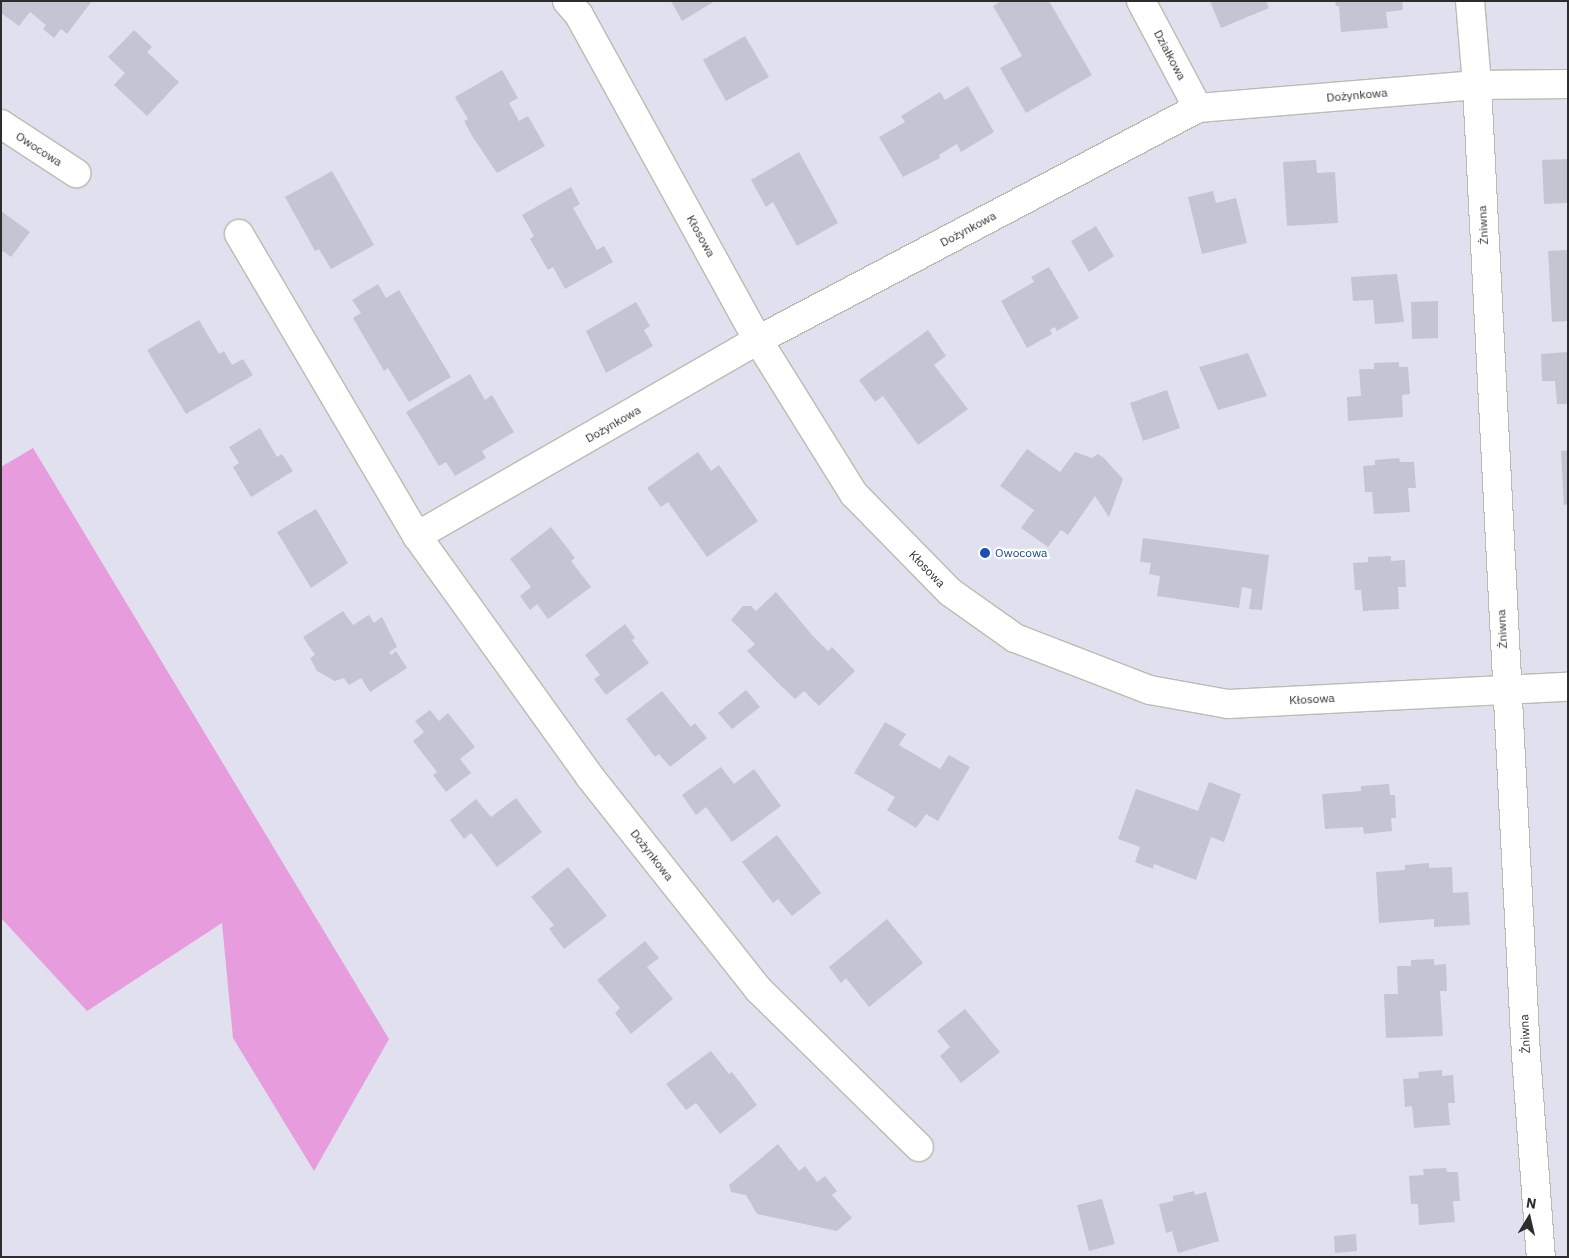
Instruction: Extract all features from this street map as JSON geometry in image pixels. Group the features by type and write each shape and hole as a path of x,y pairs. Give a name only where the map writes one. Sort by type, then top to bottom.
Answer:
{"street":[{"name":"Kłosowa","path":"567,1 579,15 758,340 854,494 950,592 1014,638 1150,690 1228,704 1568,687"},
{"name":"Działkowa","path":"1142,1 1198,108"},
{"name":"Żniwna","path":"1470,1 1477,84 1505,690 1526,1055 1541,1257"},
{"name":"Dożynkowa","path":"417,536 758,340 1198,108 1477,84 1568,84"},
{"name":"Owocowa","path":"1,124 76,173"},
{"name":"Dożynkowa","path":"238,234 417,536 590,777 759,990 919,1147"}],"shaded area":[{"path":"33,448 389,1039 314,1171 233,1038 222,923 87,1011 1,918 1,467"}],"building":[{"path":"1,1 92,1 67,34 61,29 54,38 43,29 46,25 30,12 19,26 1,13"},
{"path":"671,1 715,1 682,21"},
{"path":"1001,1 1049,1 1092,75 1026,113 1000,68 1022,56 993,6"},
{"path":"1210,1 1266,1 1269,8 1221,28"},
{"path":"1335,1 1402,1 1403,10 1386,12 1388,28 1341,32 1339,6 1336,6"},
{"path":"134,30 152,47 147,52 179,82 147,116 114,85 125,73 108,57"},
{"path":"745,36 769,77 726,101 703,60"},
{"path":"502,70 518,98 509,103 519,121 528,116 545,146 497,173 472,136 464,121 468,119 455,97"},
{"path":"968,86 994,132 961,152 957,144 939,155 940,158 903,177 879,137 905,122 901,116 940,92 945,100"},
{"path":"799,152 838,223 797,246 773,202 766,207 751,180"},
{"path":"1568,159 1568,203 1544,204 1542,160"},
{"path":"1316,160 1317,173 1335,172 1338,223 1287,226 1283,162"},
{"path":"332,171 374,245 331,269 319,249 315,251 285,197"},
{"path":"571,187 580,204 573,208 597,250 604,246 613,262 565,289 553,267 548,270 530,239 534,236 522,215"},
{"path":"1213,191 1216,203 1236,198 1247,243 1202,254 1188,197"},
{"path":"1,211 30,232 11,257 3,251 1,254"},
{"path":"1096,226 1114,256 1089,272 1071,241"},
{"path":"1568,250 1568,321 1552,322 1548,251"},
{"path":"1049,267 1079,318 1057,331 1055,327 1050,330 1052,334 1027,348 1001,301 1034,282 1031,277"},
{"path":"1397,274 1404,322 1375,324 1373,300 1353,301 1351,277"},
{"path":"378,284 386,298 399,290 451,377 409,402 388,368 384,371 353,318 361,313 352,300"},
{"path":"1438,301 1438,338 1412,339 1411,302"},
{"path":"636,302 650,326 644,330 653,346 606,373 586,331"},
{"path":"199,320 219,354 224,351 232,365 243,359 253,375 186,414 147,350"},
{"path":"928,330 946,356 934,365 968,409 918,445 883,396 875,402 859,380"},
{"path":"1568,352 1568,404 1557,404 1555,381 1542,381 1541,354"},
{"path":"1248,353 1267,396 1218,410 1199,367"},
{"path":"1399,362 1399,367 1408,367 1410,394 1402,395 1403,417 1348,421 1347,397 1361,396 1359,369 1374,369 1374,363"},
{"path":"470,374 485,400 492,395 514,432 482,451 486,458 455,476 446,462 439,466 406,412"},
{"path":"1167,390 1180,428 1143,441 1130,403"},
{"path":"260,428 277,457 282,454 293,471 251,497 233,467 239,463 229,447"},
{"path":"1027,449 1060,472 1075,452 1092,458 1098,454 1103,457 1123,479 1109,517 1095,496 1068,535 1061,530 1048,547 1021,528 1034,510 1000,486"},
{"path":"1568,450 1568,504 1564,505 1561,451"},
{"path":"698,452 711,471 719,465 758,521 707,557 668,502 661,507 647,488"},
{"path":"1399,458 1400,462 1414,462 1416,488 1408,488 1410,512 1374,514 1372,492 1365,492 1363,466 1375,465 1375,460"},
{"path":"316,509 348,563 311,588 277,532"},
{"path":"551,527 575,558 571,561 591,587 548,619 537,604 530,610 520,596 531,587 510,559"},
{"path":"1143,538 1269,555 1262,610 1249,609 1252,589 1242,587 1239,608 1157,596 1160,576 1149,574 1151,563 1140,562"},
{"path":"1391,556 1391,561 1405,560 1406,587 1398,587 1399,609 1363,611 1361,590 1355,590 1353,563 1368,562 1368,557"},
{"path":"776,592 828,651 832,647 855,671 819,706 804,691 795,699 779,684 747,651 755,644 731,620 743,606 751,606 756,611"},
{"path":"343,611 353,625 369,615 374,623 382,617 397,647 389,652 391,655 396,651 407,668 370,692 361,678 349,685 344,678 335,681 317,671 310,658 315,655 303,637"},
{"path":"625,624 635,638 632,640 649,663 606,695 594,679 600,675 585,655"},
{"path":"746,690 760,707 732,729 718,713"},
{"path":"662,691 691,727 695,723 707,738 670,767 659,754 655,757 626,719"},
{"path":"430,710 439,721 448,713 475,747 460,759 471,773 446,792 433,775 437,772 413,741 424,732 415,721"},
{"path":"885,722 906,734 899,745 940,769 949,755 970,767 938,821 926,814 916,828 887,810 895,797 854,773"},
{"path":"721,767 734,784 754,769 781,806 732,842 706,807 696,815 682,795"},
{"path":"1209,782 1241,794 1224,842 1211,837 1196,880 1154,864 1153,869 1135,862 1140,847 1118,839 1136,789 1198,811"},
{"path":"1389,784 1390,795 1395,795 1396,818 1391,818 1392,831 1364,834 1363,827 1325,829 1322,794 1361,791 1361,786"},
{"path":"516,798 542,832 497,867 471,833 464,839 450,820 476,799 491,817"},
{"path":"777,835 821,893 792,916 778,899 773,903 742,862"},
{"path":"1429,863 1429,868 1452,867 1453,893 1468,892 1470,925 1434,927 1434,919 1379,923 1376,872 1405,870 1405,865"},
{"path":"568,867 607,916 564,949 549,929 554,925 531,897"},
{"path":"887,919 923,963 869,1007 846,978 841,983 829,967"},
{"path":"645,941 659,958 647,967 673,999 631,1034 615,1013 620,1008 597,980"},
{"path":"1434,959 1434,965 1446,964 1447,991 1440,991 1443,1036 1386,1038 1384,994 1398,994 1397,966 1411,966 1411,960"},
{"path":"965,1009 1000,1052 961,1083 940,1056 950,1047 937,1031"},
{"path":"711,1051 729,1074 732,1072 757,1105 720,1134 696,1103 686,1110 666,1084"},
{"path":"1442,1070 1442,1076 1453,1075 1455,1103 1448,1103 1450,1125 1414,1128 1412,1106 1405,1107 1403,1079 1419,1078 1418,1072"},
{"path":"778,1144 799,1171 805,1166 817,1182 825,1176 837,1191 832,1195 852,1218 837,1231 757,1214 746,1195 731,1192 729,1185"},
{"path":"1446,1168 1447,1172 1458,1172 1460,1201 1453,1201 1455,1222 1419,1225 1418,1204 1411,1204 1409,1176 1424,1175 1423,1169"},
{"path":"1194,1191 1195,1195 1206,1192 1219,1241 1178,1253 1172,1231 1166,1233 1159,1204 1173,1201 1173,1196"},
{"path":"1102,1199 1115,1244 1089,1251 1077,1205"},
{"path":"1356,1234 1357,1251 1335,1253 1334,1236"}],"place":[{"name":"Owocowa","path":"985,553"}]}
